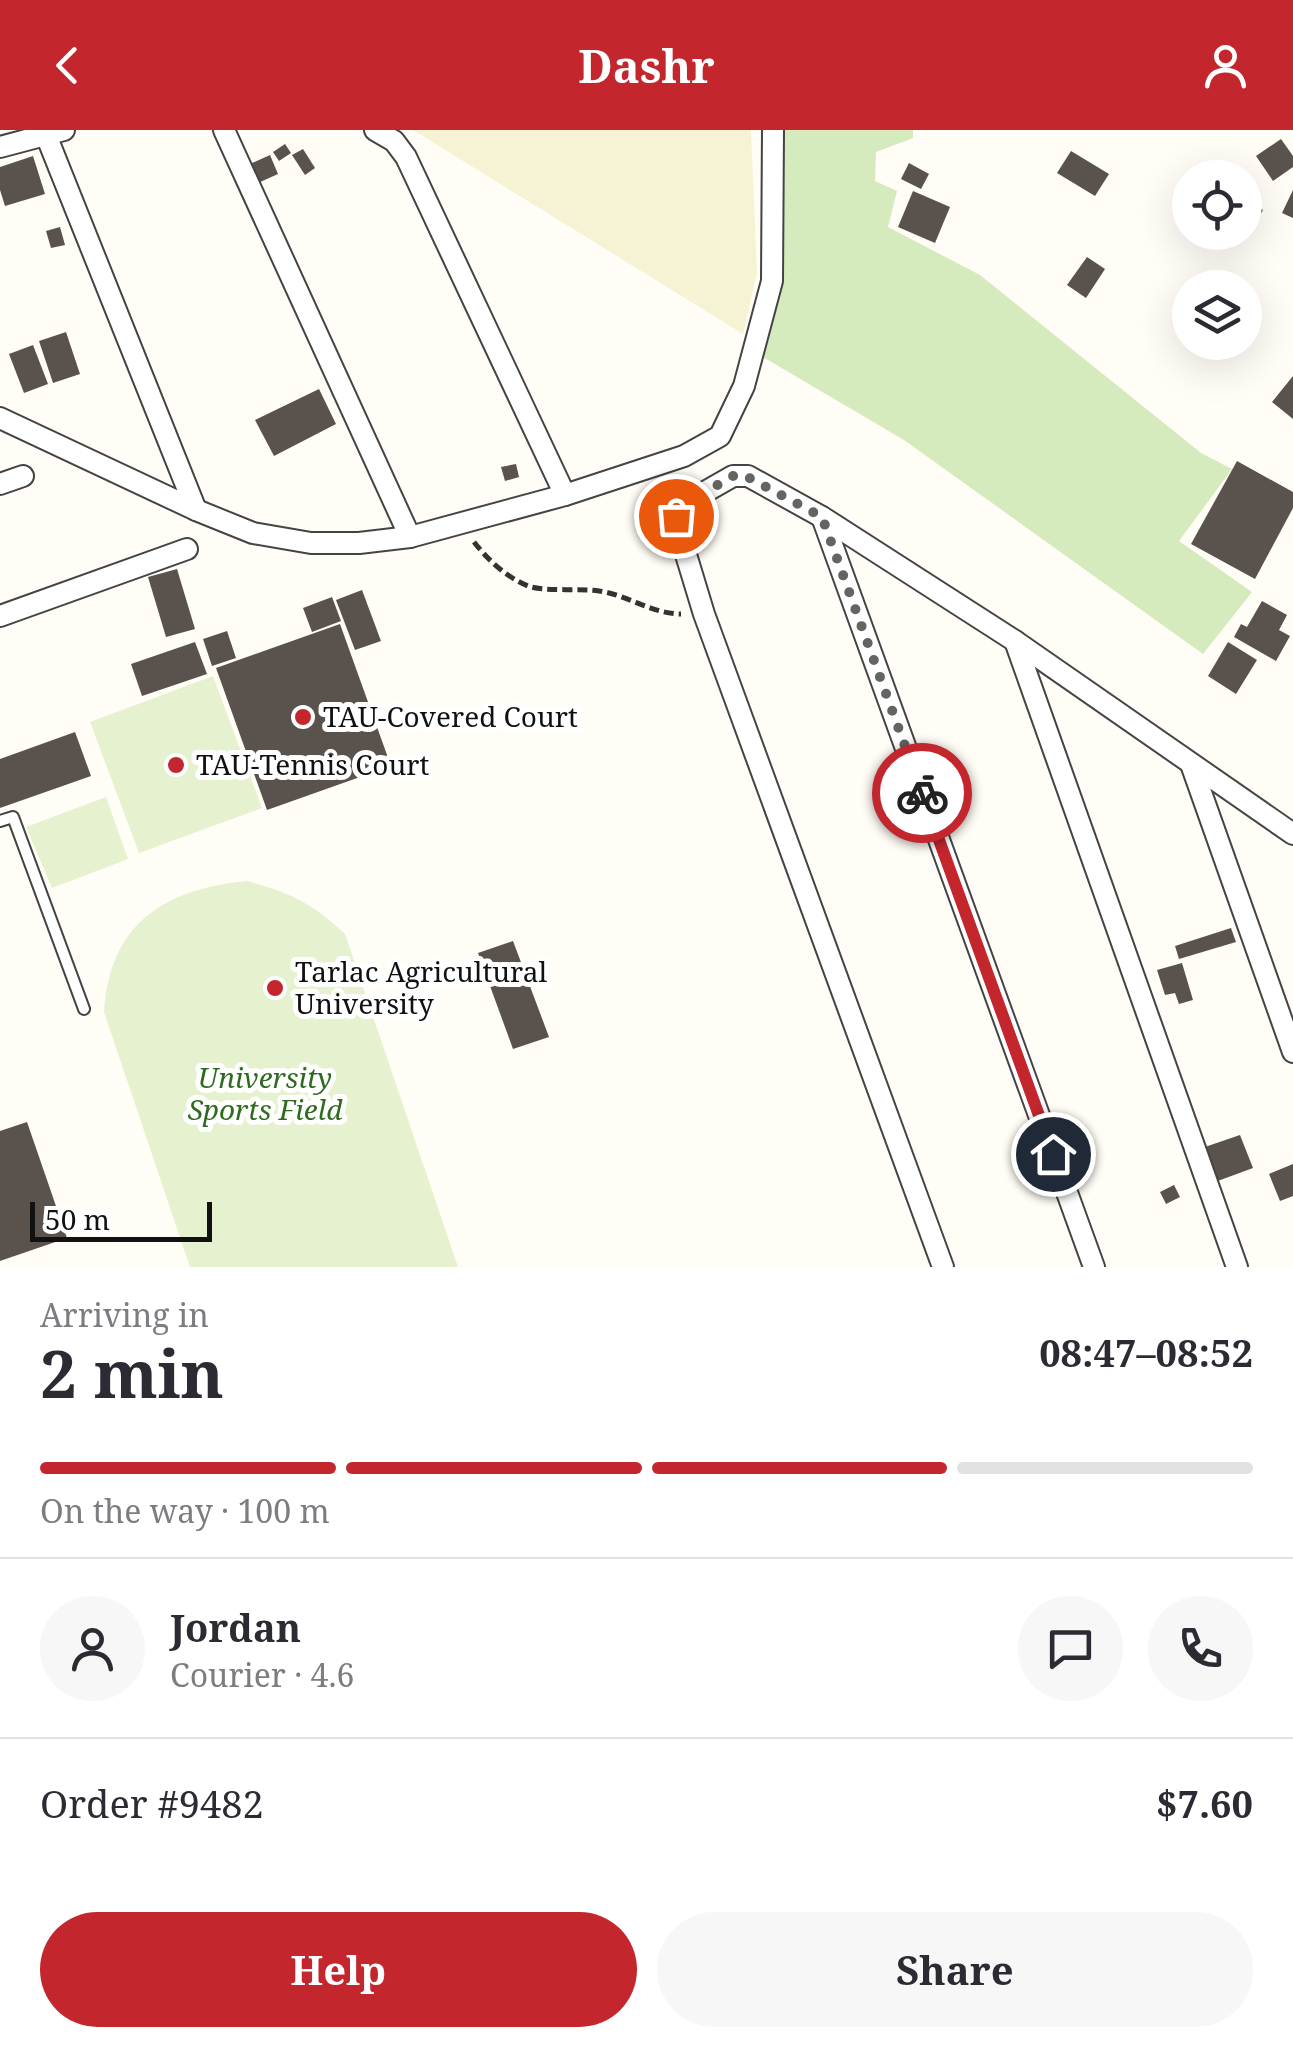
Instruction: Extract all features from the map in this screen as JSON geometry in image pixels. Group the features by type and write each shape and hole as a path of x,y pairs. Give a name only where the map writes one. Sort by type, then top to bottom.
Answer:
{"street":[{"path":"224,130 410,537"},
{"path":"375,130 394,141 406,157 565,495"},
{"path":"0,418 253,533 311,543 359,544 410,537 565,495 684,456 720,436 744,386 772,281 773,130"},
{"path":"0,146 51,131 196,510"},
{"path":"943,1267 704,614 677,524 678,508 742,474 822,517 1014,640 1293,834"},
{"path":"0,484 23,476"},
{"path":"822,517 1094,1267"},
{"path":"0,616 187,549"},
{"path":"1014,640 1238,1267"},
{"path":"1192,766 1293,1052"}],"lane":[{"path":"0,822 14,817 84,1009"}],"path":[{"path":"459,524 486,557 532,587 602,591 665,614 704,614"}],"shaded area":[{"path":"413,130 751,130 757,273 743,334"}],"green space":[{"path":"783,130 913,130 913,138 876,152 875,181 897,191 888,227 980,275 1201,453 1232,469 1179,541 1252,592 1203,654 904,440 761,356 782,283"},
{"name":"TAU-Tennis Court","path":"213,676 262,808 139,853 90,722"},
{"path":"106,797 128,859 52,888 26,827"},
{"name":"University Sports Field","path":"247,881 300,900 345,934 458,1267 190,1267 104,1012 108,981 117,956 146,916 190,892"}],"building":[{"path":"1281,139 1293,156 1293,167 1273,181 1256,156"},
{"path":"285,144 291,153 279,161 273,152"},
{"path":"303,149 315,168 305,175 292,155"},
{"path":"1071,151 1109,174 1095,196 1057,173"},
{"path":"270,155 278,174 258,183 250,164"},
{"path":"33,156 45,194 5,206 0,167"},
{"path":"909,163 929,174 921,189 901,179"},
{"path":"1293,190 1293,218 1282,213"},
{"path":"913,191 950,207 935,243 898,227"},
{"path":"60,227 65,245 51,248 46,231"},
{"path":"1087,257 1105,269 1086,298 1067,285"},
{"path":"66,332 80,374 53,383 39,341"},
{"path":"33,345 48,384 24,393 9,354"},
{"path":"1293,376 1293,419 1272,402"},
{"path":"319,389 336,424 274,456 255,420"},
{"path":"1237,461 1293,492 1293,508 1255,579 1191,544"},
{"path":"516,464 519,477 505,481 501,467"},
{"path":"177,569 195,629 166,637 148,577"},
{"path":"362,590 381,641 355,650 336,600"},
{"path":"332,597 341,621 312,632 303,608"},
{"path":"1262,601 1287,615 1279,630 1290,636 1276,661 1234,637 1241,624 1247,627"},
{"name":"TAU-Covered Court","path":"340,624 391,766 267,810 216,668"},
{"path":"227,631 236,658 212,666 203,639"},
{"path":"195,642 207,674 142,696 131,664"},
{"path":"1228,642 1257,660 1236,694 1208,676"},
{"path":"75,732 91,776 0,808 0,759"},
{"path":"1231,928 1236,942 1179,959 1175,946"},
{"path":"513,941 549,1037 513,1049 478,953"},
{"path":"1182,963 1193,1000 1179,1004 1175,993 1165,995 1157,970"},
{"path":"27,1122 67,1238 0,1261 0,1131"},
{"path":"1240,1135 1253,1168 1215,1182 1202,1148"},
{"path":"1293,1164 1293,1196 1280,1201 1269,1174"},
{"path":"1174,1185 1180,1197 1166,1204 1160,1192"}],"way so far":[{"path":"676,516 678,508 742,474 822,517 922,793"}],"place":[{"name":"TAU-Covered Court","path":"303,717"},
{"name":"TAU-Tennis Court","path":"176,765"},
{"name":"Tarlac Agricultural University","path":"275,988"}],"route":[{"path":"922,793 1053,1154"}]}
